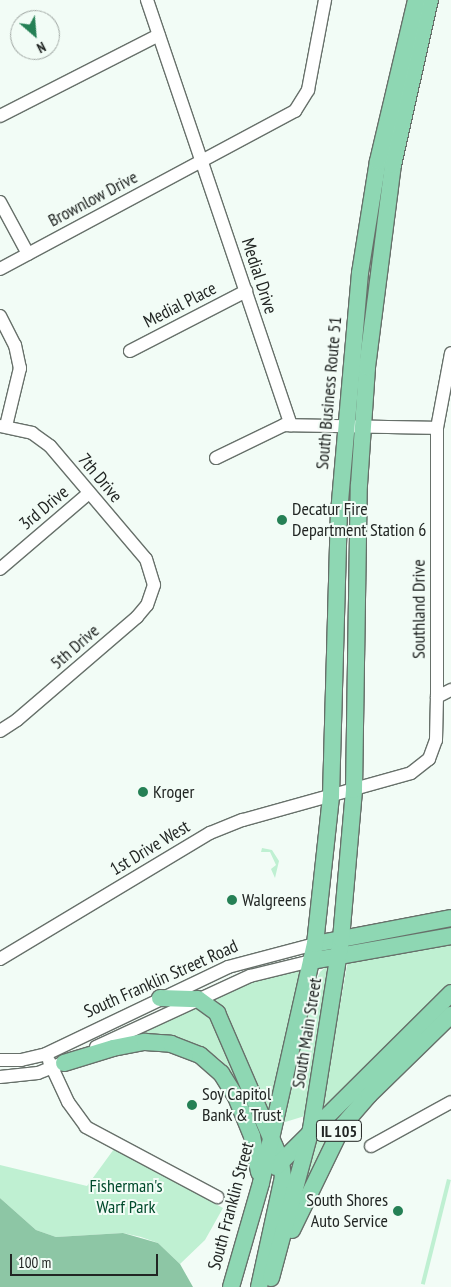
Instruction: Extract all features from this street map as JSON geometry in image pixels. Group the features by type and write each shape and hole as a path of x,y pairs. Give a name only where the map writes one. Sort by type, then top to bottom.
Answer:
{"main road":[{"name":"South Business Route 51","path":"331,796 344,426 369,203 388,110 416,0"},
{"name":"South Business Route 51","path":"354,790 362,427 393,165 430,0"},
{"name":"South Main Street","path":"266,1284 311,1129 339,956 354,790"},
{"name":"South Main Street","path":"270,1136 316,944 331,796"},
{"name":"South Franklin Street Road","path":"316,944 451,918"},
{"path":"311,961 451,936"},
{"name":"IL 105","path":"261,1183 311,1129 451,993"},
{"path":"160,998 198,999 212,1007 222,1021 281,1161 284,1177 266,1284"},
{"name":"IL 105","path":"266,1284 317,1174 343,1125 369,1095 451,1015"},
{"path":"58,1066 113,1048 145,1042 170,1044 200,1055 221,1073 236,1097 252,1136 261,1183"},
{"name":"South Franklin Street","path":"231,1287 261,1183 270,1136"}],"street":[{"name":"Medial Drive","path":"147,0 203,161 290,424"},
{"name":"Brownlow Drive","path":"0,269 203,161 299,107 308,90 325,0"},
{"path":"0,116 159,34"},
{"path":"0,202 28,254"},
{"name":"Medial Place","path":"130,351 246,291"},
{"path":"0,316 15,345 20,368 3,426"},
{"name":"Southland Drive","path":"331,796 411,773 424,764 436,740 437,428 451,353"},
{"path":"216,458 273,428 290,424 437,428"},
{"name":"7th Drive","path":"3,426 32,433 45,441 146,559 153,578"},
{"name":"3rd Drive","path":"0,569 89,493"},
{"name":"5th Drive","path":"0,730 17,720 138,617 151,598 153,578"},
{"path":"437,697 451,690"},
{"name":"1st Drive West","path":"0,959 210,833 243,820 331,796"},
{"name":"South Franklin Street Road","path":"0,1060 21,1060 46,1054 228,967 316,944"},
{"name":"South Franklin Street Road","path":"0,1077 25,1076 58,1066 250,976 311,961"},
{"path":"46,1054 58,1066 74,1113 86,1127 217,1197"},
{"path":"371,1146 451,1102"}],"green space":[{"path":"262,848 272,850 279,861 275,878 271,869 276,865 270,852 261,852"},
{"path":"451,939 451,989 321,1112 348,960"},
{"path":"327,966 330,969 308,1115 282,1123 313,987 320,972"},
{"path":"302,968 269,1110 224,1008 213,997 237,986"},
{"path":"451,1001 451,1010 399,1061 308,1184 305,1177 316,1133"},
{"path":"195,1005 213,1017 239,1083 221,1060 202,1047 178,1038 141,1035"},
{"name":"Fisherman's Warf Park","path":"114,1149 223,1208 205,1240 180,1264 158,1243 141,1237 123,1233 56,1237 36,1230 0,1198 0,1165 87,1186"},
{"path":"447,1179 451,1180 425,1285 421,1284"}],"shaded area":[{"path":"0,1198 36,1230 56,1237 123,1233 158,1243 180,1264 193,1287 0,1287"}],"place":[{"name":"Decatur Fire Department Station 6","path":"282,520"},
{"name":"Kroger","path":"143,792"},
{"name":"Walgreens","path":"232,900"},
{"name":"Soy Capitol Bank & Trust","path":"192,1105"},
{"name":"South Shores Auto Service","path":"398,1211"}]}
